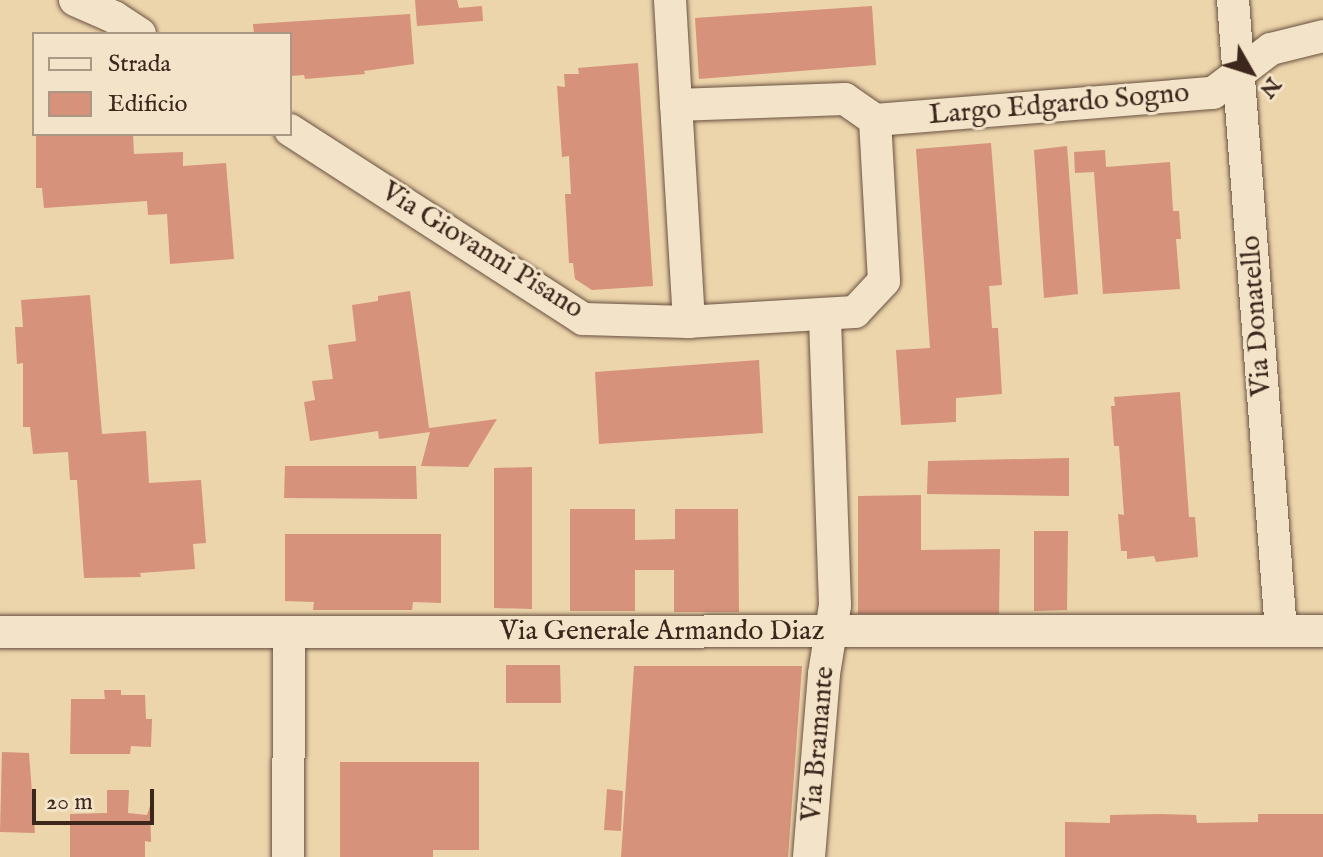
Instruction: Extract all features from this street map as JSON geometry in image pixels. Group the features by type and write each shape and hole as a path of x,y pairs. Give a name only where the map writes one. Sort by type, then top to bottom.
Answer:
{"street":[{"path":"75,0 114,17 137,32"},
{"path":"670,0 689,322"},
{"name":"Via Donatello","path":"1233,0 1281,631"},
{"name":"Largo Edgardo Sogno","path":"875,120 1213,93 1271,49 1323,36"},
{"path":"676,105 845,99 875,120"},
{"name":"Via Giovanni Pisano","path":"292,131 583,319 689,322 855,312 884,281 875,120"},
{"name":"Via Bramante","path":"809,857 835,605 825,314"},
{"name":"Via Generale Armando Diaz","path":"0,632 1323,631"},
{"path":"288,857 289,632"}],"building":[{"path":"415,0 457,0 459,8 482,6 483,21 417,26"},
{"path":"872,6 876,65 699,79 695,18"},
{"path":"410,14 414,64 364,71 365,74 305,79 304,75 292,76 292,32 254,32 253,24"},
{"path":"638,63 653,286 592,290 575,279 573,263 569,263 565,194 571,194 569,156 562,157 557,86 565,87 564,74 579,74 578,68"},
{"path":"36,136 133,136 134,154 183,152 183,166 226,163 234,259 170,264 167,214 148,215 147,201 44,208 42,188 36,188"},
{"path":"991,143 1002,285 989,286 992,328 998,328 1002,394 956,398 956,422 901,425 896,350 930,348 916,149"},
{"path":"1067,146 1078,294 1044,298 1034,150"},
{"path":"1105,150 1106,167 1170,162 1173,211 1179,211 1181,239 1176,239 1180,289 1103,294 1094,172 1075,173 1074,152"},
{"path":"410,291 429,428 497,419 468,467 421,466 430,432 379,439 378,431 310,441 304,402 315,400 312,381 333,379 328,345 356,341 352,305 378,301 378,296"},
{"path":"90,295 102,434 146,431 149,483 201,480 206,543 193,544 195,569 140,573 141,577 84,578 77,480 70,480 68,452 33,454 30,427 23,427 23,363 17,364 15,327 23,327 21,300"},
{"path":"759,360 763,433 599,444 595,372"},
{"path":"1180,392 1189,517 1195,517 1198,557 1156,562 1154,556 1127,559 1127,551 1121,551 1118,514 1124,515 1119,446 1114,446 1111,406 1115,406 1114,397"},
{"path":"1069,458 1069,496 927,494 928,461"},
{"path":"285,466 416,466 417,499 284,498"},
{"path":"532,467 532,609 494,608 494,468"},
{"path":"921,495 921,550 1000,549 999,614 858,614 858,496"},
{"path":"570,509 635,509 635,540 675,539 675,509 738,509 739,612 674,612 674,570 635,570 635,611 570,611"},
{"path":"1034,531 1068,531 1067,610 1034,611"},
{"path":"285,534 441,534 441,603 413,602 412,610 313,610 314,602 285,601"},
{"path":"506,665 560,665 561,703 506,703"},
{"path":"634,666 802,666 788,857 621,857"},
{"path":"104,690 121,690 121,695 145,695 146,719 152,719 151,747 131,746 130,754 70,754 71,699 105,699"},
{"path":"2,752 29,753 35,833 0,832"},
{"path":"340,762 479,762 479,850 433,850 433,857 340,857"},
{"path":"607,789 623,791 621,831 604,830"},
{"path":"107,790 129,790 128,813 147,815 150,806 151,842 145,841 145,857 70,857 70,814 107,813"},
{"path":"1159,814 1196,815 1197,823 1258,822 1258,814 1323,814 1323,857 1065,857 1065,822 1110,823 1110,815"}]}
